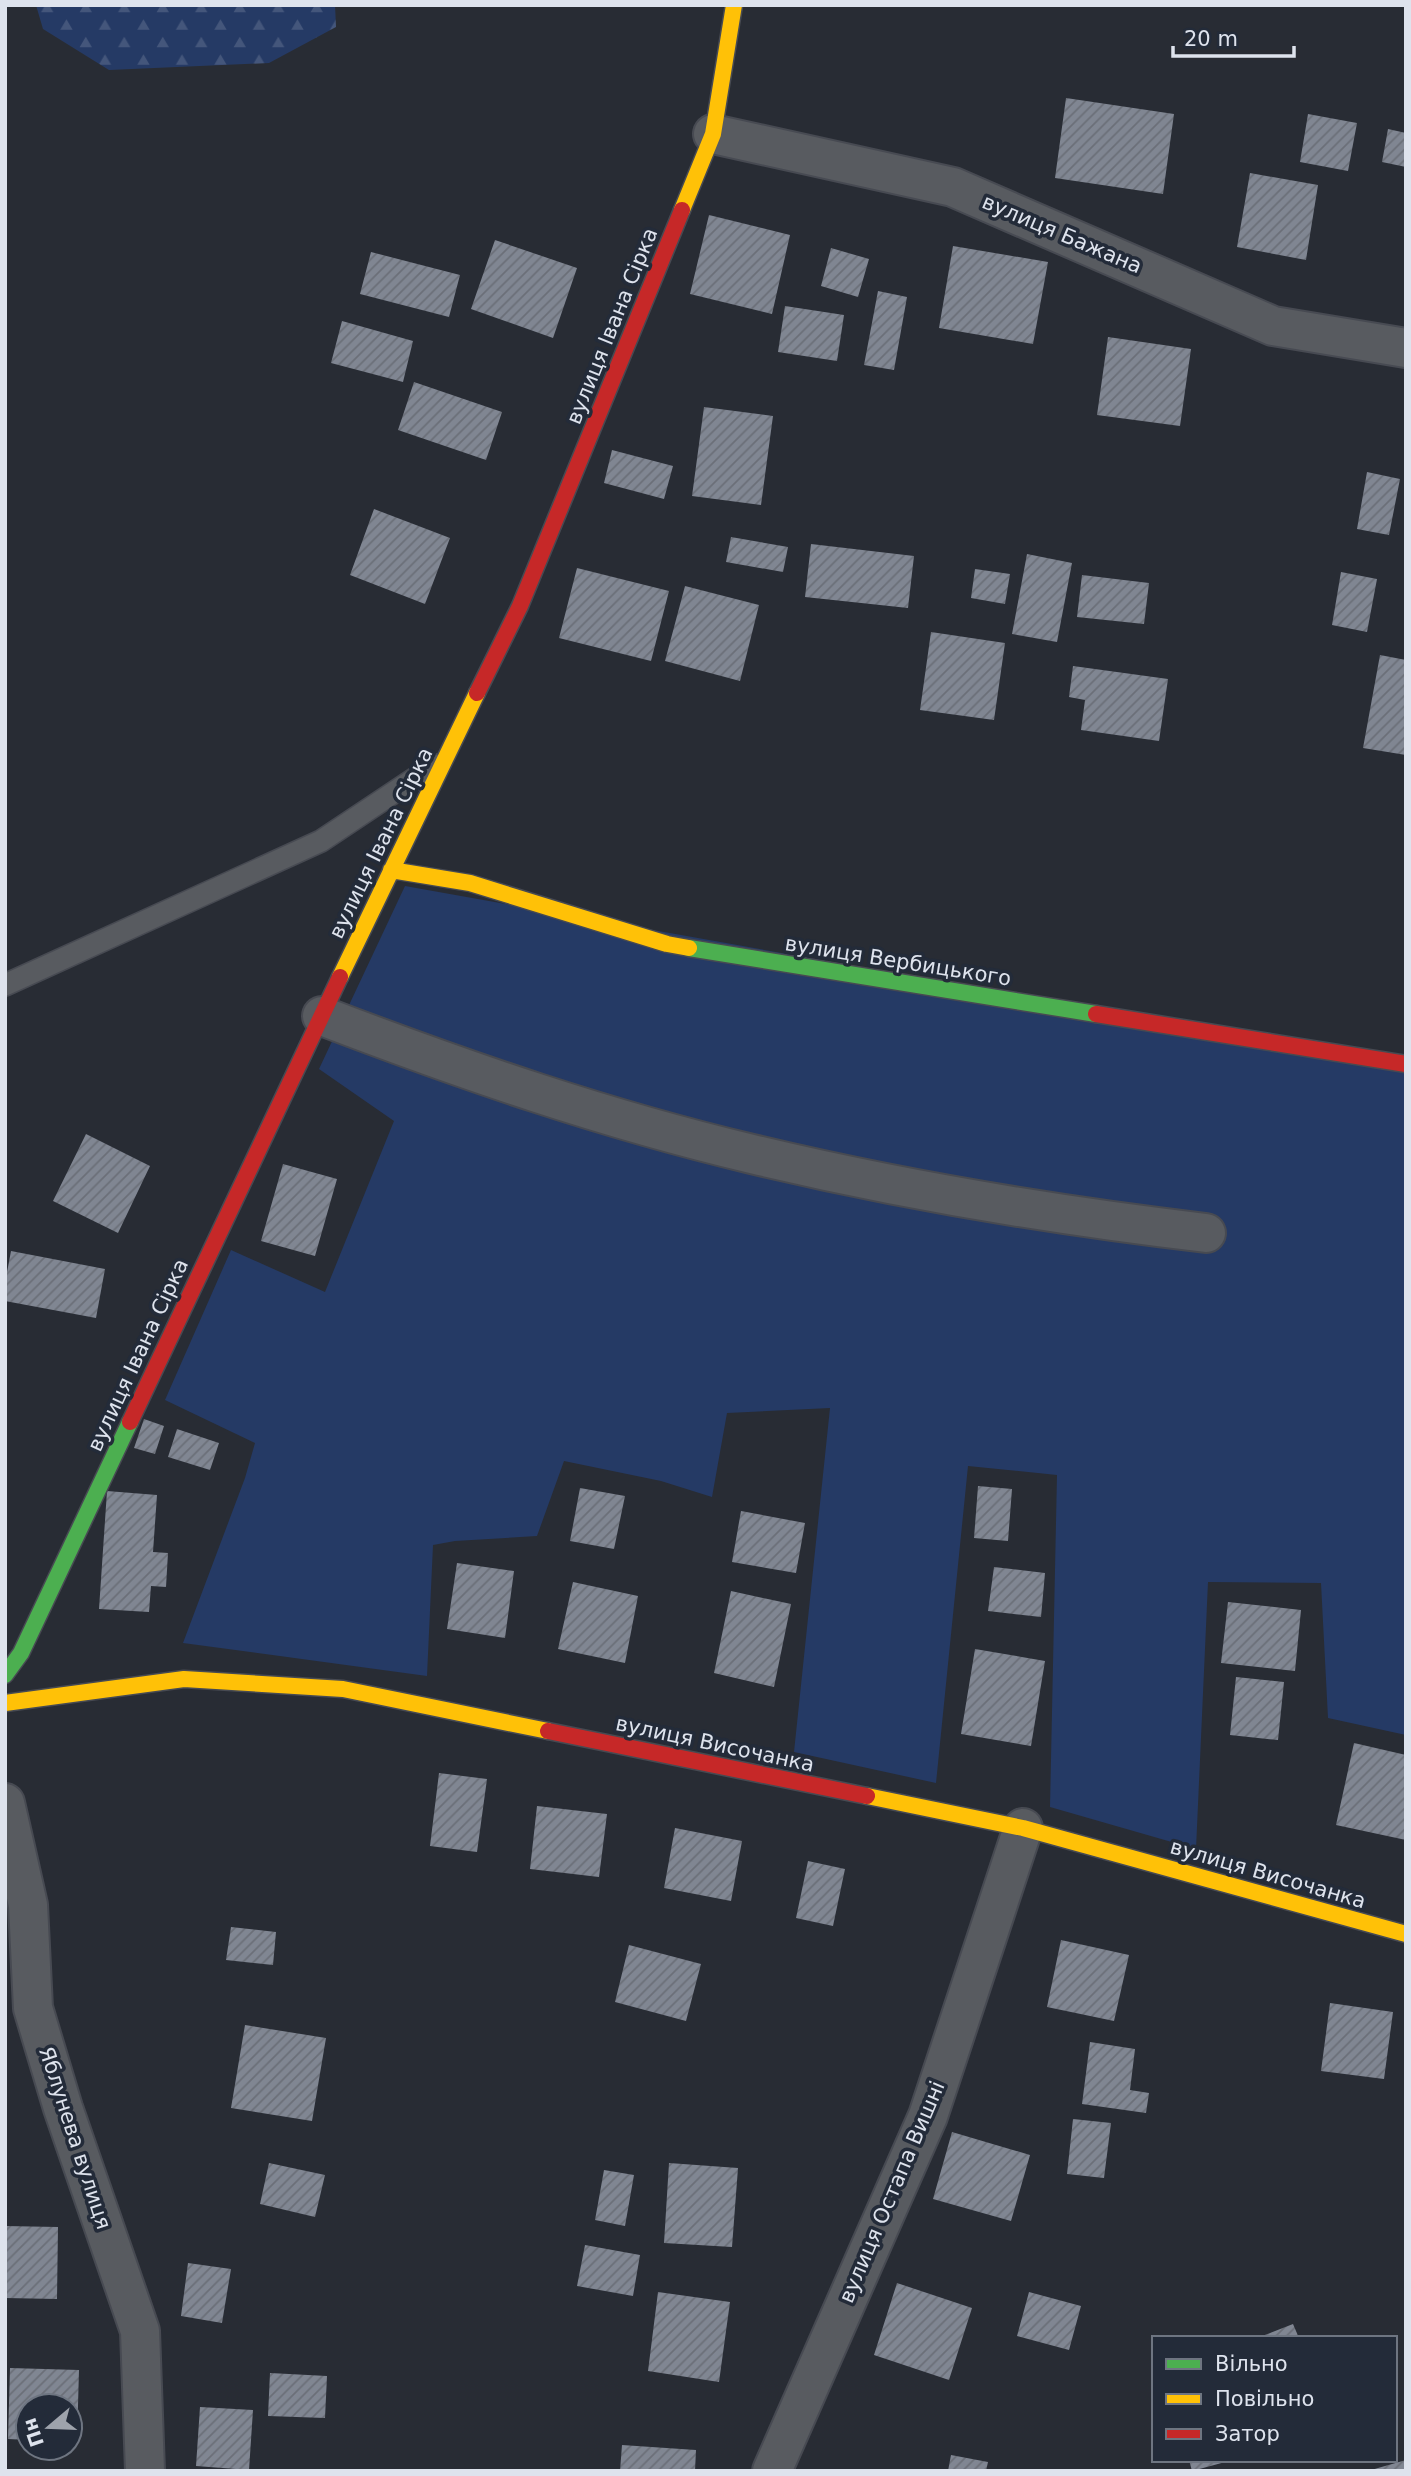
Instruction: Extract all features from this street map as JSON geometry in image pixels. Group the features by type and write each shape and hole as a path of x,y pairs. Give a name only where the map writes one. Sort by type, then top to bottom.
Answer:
{"street":[{"name":"вулиця Івана Сірка","path":"5,1675 21,1653 391,870 520,606 713,134 734,5"},
{"name":"вулиця Бажана","path":"713,134 953,187 1273,326 1406,348"},
{"name":"вулиця Вербицького","path":"391,870 470,883 667,944 1406,1065"},
{"path":"322,1016 528,1090 751,1154 977,1201 1206,1233"},
{"name":"вулиця Височанка","path":"5,1703 184,1679 343,1689 1023,1828 1406,1934"},
{"name":"Яблунева вулиця","path":"5,1803 28,1905 33,2008 63,2108 140,2331 145,2471"},
{"name":"вулиця Остапа Вишні","path":"772,2471 928,2116 1023,1828"}],"lane":[{"path":"5,985 321,841 444,759"}],"green space":[{"path":"36,5 335,5 336,27 269,63 109,70 43,29"},
{"path":"405,886 1406,1064 1406,1735 1328,1718 1321,1583 1208,1582 1196,1849 1050,1807 1057,1475 968,1466 936,1783 794,1752 830,1408 727,1413 712,1497 661,1481 564,1461 537,1536 433,1545 427,1676 183,1643 245,1478 255,1443 165,1400 231,1250 325,1292 394,1121 319,1069"}],"building":[{"path":"1066,98 1174,114 1163,194 1055,178"},
{"path":"1308,114 1357,123 1348,171 1300,162"},
{"path":"1388,129 1406,133 1406,167 1382,162"},
{"path":"1250,173 1318,185 1306,260 1237,247"},
{"path":"709,215 790,235 772,314 690,294"},
{"path":"495,240 577,268 553,338 471,309"},
{"path":"953,246 1048,262 1033,344 939,328"},
{"path":"831,248 869,259 858,297 821,286"},
{"path":"371,252 460,275 449,317 360,294"},
{"path":"878,291 907,297 894,370 864,365"},
{"path":"785,306 844,315 837,361 778,352"},
{"path":"342,321 413,341 403,382 331,363"},
{"path":"1108,337 1191,349 1180,426 1097,415"},
{"path":"414,382 502,412 486,460 398,430"},
{"path":"704,407 773,416 761,505 692,496"},
{"path":"612,450 673,466 664,499 604,483"},
{"path":"1367,472 1400,479 1389,535 1357,529"},
{"path":"374,509 450,538 425,604 350,575"},
{"path":"731,537 788,547 783,572 726,562"},
{"path":"811,544 914,556 908,608 805,597"},
{"path":"1027,554 1072,563 1057,642 1012,634"},
{"path":"577,568 669,591 651,661 559,638"},
{"path":"975,569 1010,574 1005,604 971,598"},
{"path":"1341,572 1377,579 1367,632 1332,625"},
{"path":"1082,575 1149,583 1144,624 1077,617"},
{"path":"685,586 759,605 740,681 665,661"},
{"path":"931,632 1005,643 994,720 920,710"},
{"path":"1380,655 1406,660 1406,755 1363,748"},
{"path":"1073,666 1168,679 1159,741 1081,730 1085,700 1069,697"},
{"path":"86,1134 150,1166 118,1233 53,1201"},
{"path":"283,1164 337,1179 315,1256 261,1241"},
{"path":"11,1251 105,1269 96,1318 5,1301 5,1283"},
{"path":"144,1419 164,1426 155,1454 134,1448"},
{"path":"177,1429 219,1443 210,1470 168,1457"},
{"path":"978,1486 1012,1489 1008,1541 974,1538"},
{"path":"580,1488 625,1496 614,1549 570,1541"},
{"path":"107,1491 157,1495 153,1552 168,1553 166,1587 151,1586 149,1612 99,1609"},
{"path":"741,1511 805,1523 796,1573 732,1562"},
{"path":"457,1563 514,1571 505,1638 447,1629"},
{"path":"994,1567 1045,1573 1041,1617 988,1611"},
{"path":"573,1582 638,1596 625,1663 558,1649"},
{"path":"731,1591 791,1604 774,1687 714,1673"},
{"path":"1228,1602 1301,1610 1295,1671 1221,1663"},
{"path":"975,1649 1045,1661 1031,1746 961,1734"},
{"path":"1236,1677 1284,1682 1278,1740 1230,1735"},
{"path":"1354,1743 1406,1755 1406,1840 1336,1825"},
{"path":"439,1773 487,1779 477,1852 430,1846"},
{"path":"537,1806 607,1814 599,1877 530,1869"},
{"path":"675,1828 742,1841 731,1901 664,1888"},
{"path":"808,1861 845,1869 833,1926 796,1918"},
{"path":"231,1927 276,1932 273,1965 226,1960"},
{"path":"1061,1940 1129,1955 1114,2021 1047,2007"},
{"path":"629,1945 701,1964 686,2021 615,2002"},
{"path":"1330,2003 1393,2012 1384,2079 1321,2071"},
{"path":"245,2025 326,2038 312,2121 231,2108"},
{"path":"1090,2042 1135,2049 1130,2090 1149,2093 1146,2113 1082,2104"},
{"path":"1073,2119 1111,2123 1104,2178 1067,2174"},
{"path":"952,2132 1030,2155 1011,2221 933,2199"},
{"path":"269,2163 325,2175 315,2217 260,2204"},
{"path":"669,2163 738,2168 732,2247 664,2243"},
{"path":"604,2170 634,2175 625,2226 595,2220"},
{"path":"5,2226 58,2227 57,2299 5,2298"},
{"path":"585,2245 640,2255 633,2296 577,2286"},
{"path":"188,2263 231,2269 222,2323 181,2316"},
{"path":"897,2283 972,2308 949,2380 874,2355"},
{"path":"658,2292 730,2302 719,2382 648,2371"},
{"path":"1029,2292 1081,2306 1069,2350 1017,2336"},
{"path":"1293,2324 1298,2336 1262,2336"},
{"path":"10,2368 79,2370 78,2392 14,2392 14,2439 8,2439"},
{"path":"270,2373 327,2376 325,2418 268,2416"},
{"path":"200,2407 253,2410 249,2470 196,2466"},
{"path":"622,2445 696,2450 695,2471 620,2471"},
{"path":"951,2455 988,2462 986,2471 948,2471"},
{"path":"1406,2460 1406,2471 1371,2471 1371,2470"},
{"path":"1190,2462 1225,2462 1192,2471"}],"traffic: fast":[{"path":"689,948 1096,1014"},
{"path":"5,1675 21,1653 130,1422"}],"traffic: slow":[{"path":"682,210 713,134 734,5"},
{"path":"340,977 477,693"},
{"path":"391,870 470,883 667,944 689,948"},
{"path":"5,1703 184,1679 343,1689 548,1731"},
{"path":"867,1796 1023,1828 1406,1934"}],"traffic: jam":[{"path":"477,693 520,606 682,210"},
{"path":"130,1422 340,977"},
{"path":"1096,1014 1406,1064"},
{"path":"548,1731 867,1796"}]}
